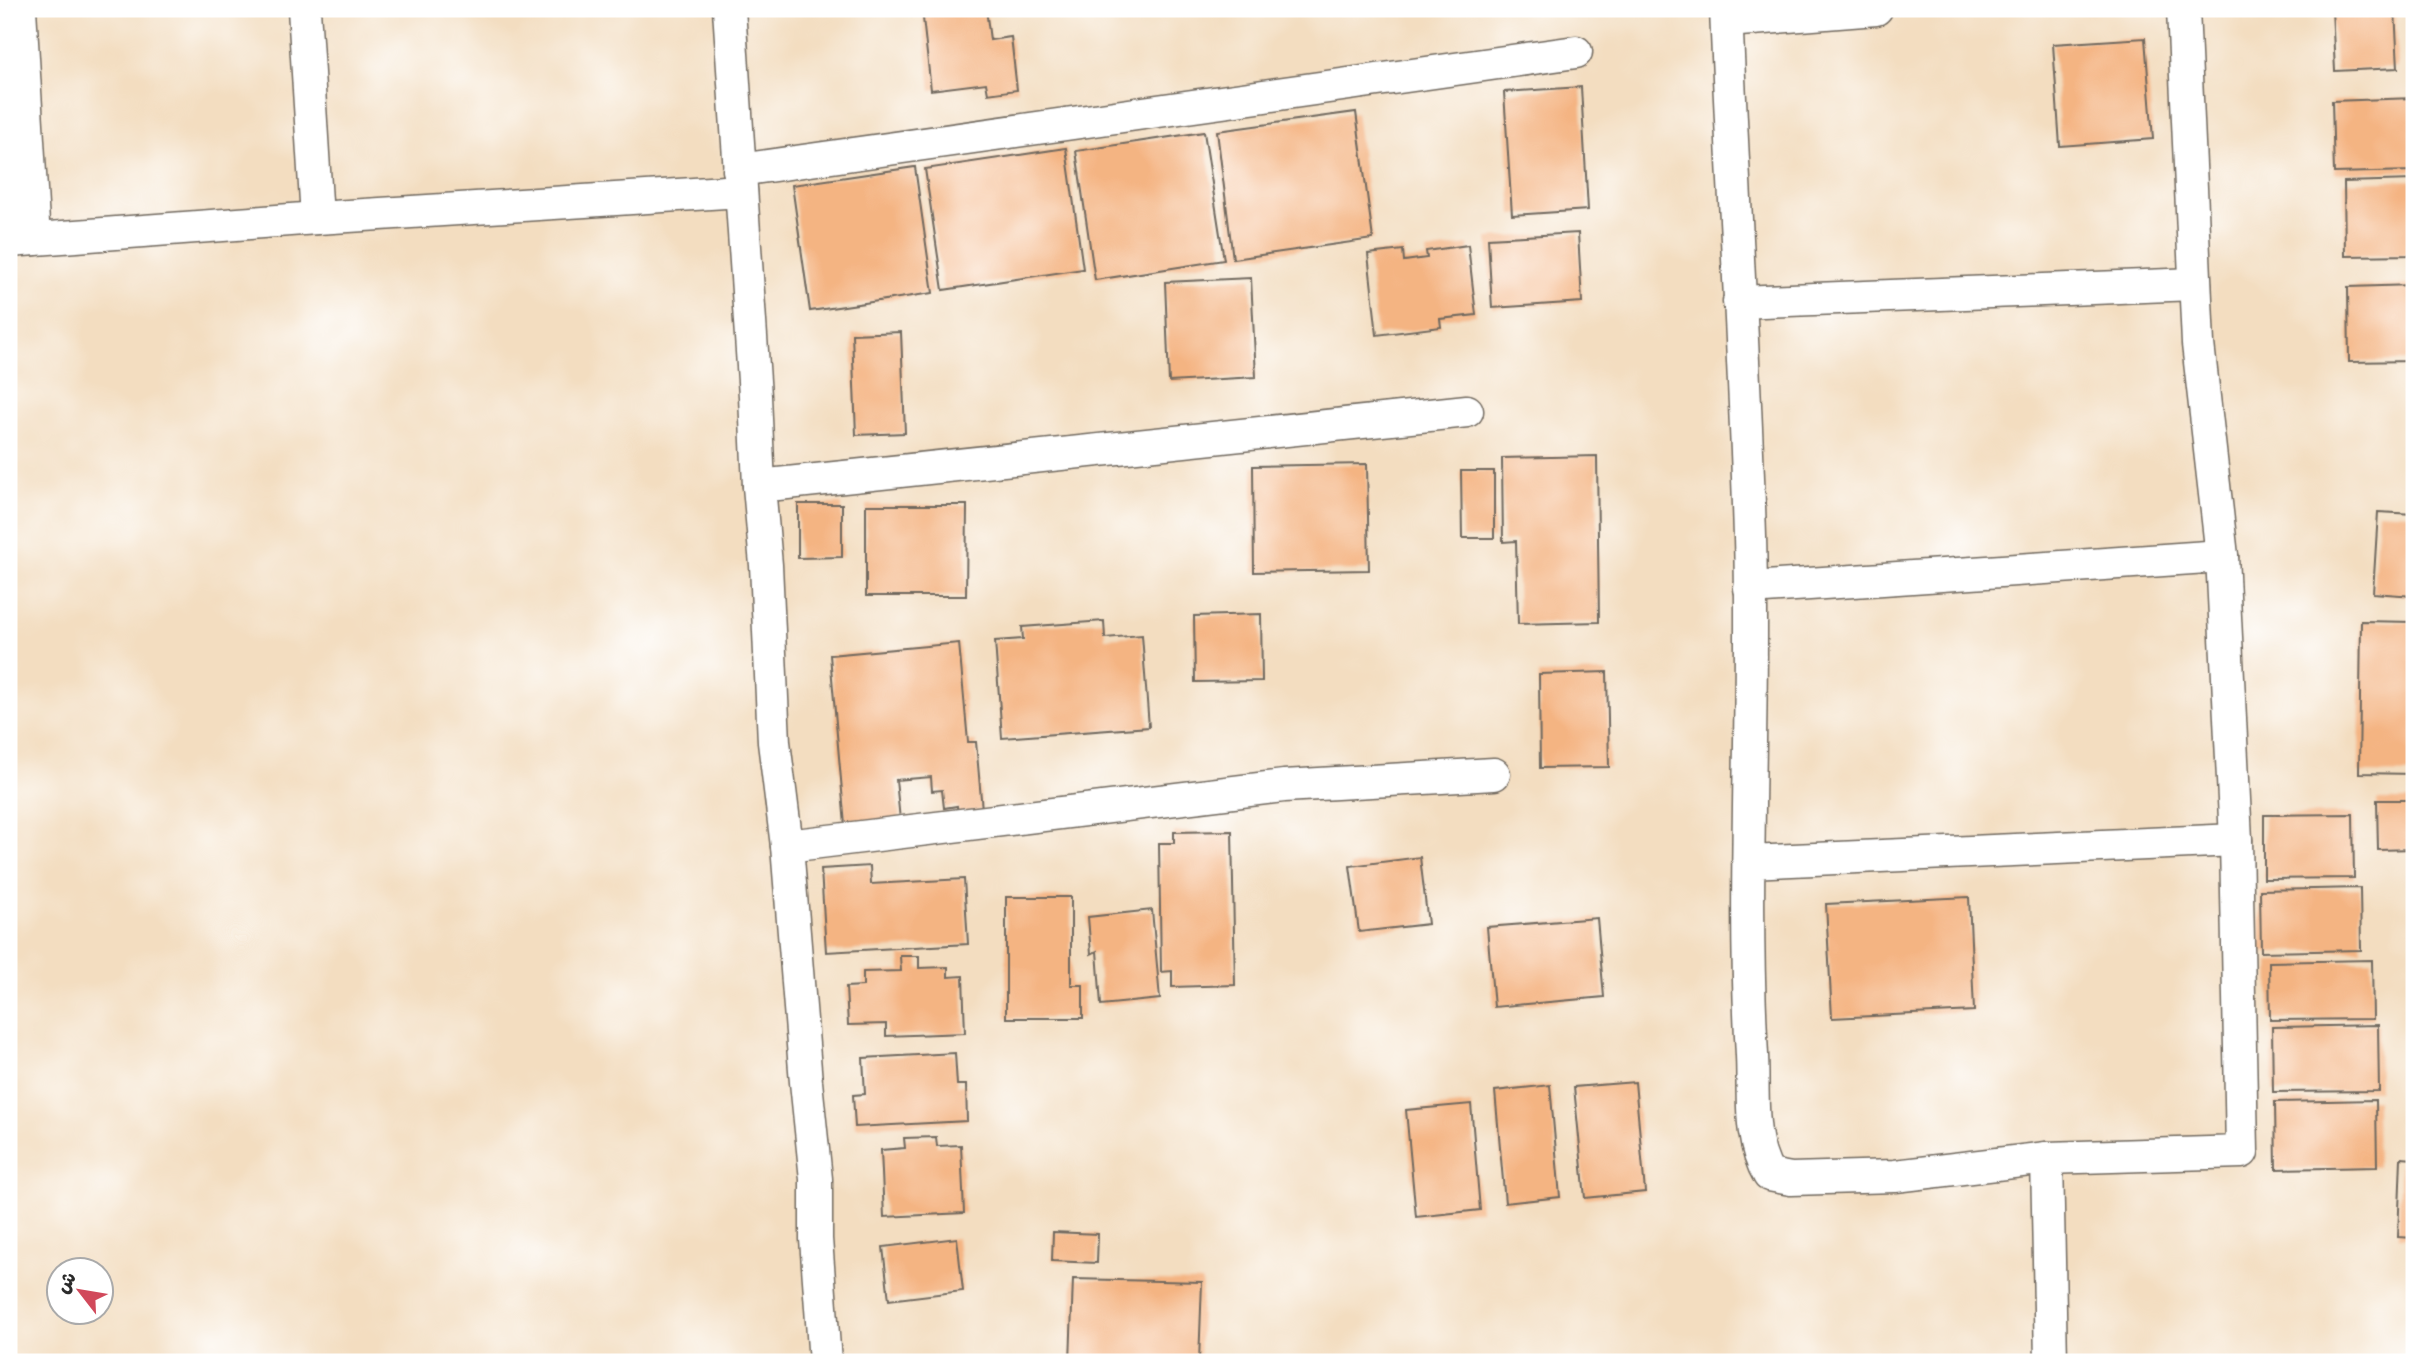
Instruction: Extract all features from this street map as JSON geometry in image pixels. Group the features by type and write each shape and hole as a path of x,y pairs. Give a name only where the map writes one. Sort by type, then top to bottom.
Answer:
{"street":[{"path":"20,9 21,240 317,218 740,181 1576,52"},
{"path":"304,9 317,218"},
{"path":"729,9 766,565 774,742 787,846 816,1178 816,1239 825,1362"},
{"path":"1876,9 1726,15 1750,538 1747,970 1753,1118 1759,1158 1769,1175 1791,1179 1895,1176 2047,1158 2242,1152 2236,840 2222,556 2198,344 2183,9"},
{"path":"1739,302 2195,284"},
{"path":"759,486 1468,411"},
{"path":"1750,587 2222,556"},
{"path":"787,846 1284,786 1494,774"},
{"path":"1749,862 2236,840"},
{"path":"2047,1158 2050,1362"}],"building":[{"path":"922,9 986,9 990,40 1011,37 1017,90 988,94 986,83 931,90"},
{"path":"2332,9 2395,9 2398,68 2335,71"},
{"path":"2145,38 2153,139 2060,146 2053,44"},
{"path":"1581,87 1588,210 1512,215 1504,92"},
{"path":"2414,98 2414,171 2334,173 2332,101"},
{"path":"1356,112 1373,239 1233,259 1217,131"},
{"path":"1204,132 1224,260 1095,280 1076,151"},
{"path":"1066,148 1083,269 943,290 925,169"},
{"path":"915,167 933,293 810,311 792,185"},
{"path":"2414,180 2414,255 2345,256 2344,182"},
{"path":"1578,233 1582,302 1492,308 1488,238"},
{"path":"1468,245 1476,315 1440,319 1441,327 1377,335 1368,254 1403,250 1404,261 1427,258 1426,251"},
{"path":"1251,278 1256,377 1169,382 1165,282"},
{"path":"2414,285 2414,361 2349,362 2348,287"},
{"path":"901,332 905,433 856,435 852,334"},
{"path":"1597,456 1599,622 1518,624 1516,541 1503,542 1502,458"},
{"path":"1367,464 1369,570 1254,572 1253,466"},
{"path":"1461,471 1494,471 1494,538 1462,538"},
{"path":"798,504 842,504 842,557 798,558"},
{"path":"866,505 967,505 966,596 866,596"},
{"path":"2378,512 2414,514 2414,596 2373,593"},
{"path":"1261,614 1262,681 1195,682 1194,616"},
{"path":"1104,621 1105,638 1142,635 1149,727 1002,738 995,641 1023,639 1022,627"},
{"path":"2361,621 2414,622 2414,774 2359,773"},
{"path":"959,643 968,742 976,742 982,810 958,813 957,806 944,808 942,790 932,791 931,777 896,780 900,820 845,825 830,655"},
{"path":"1607,672 1609,767 1540,768 1539,674"},
{"path":"2377,800 2414,800 2414,849 2378,850"},
{"path":"2353,814 2354,878 2264,879 2264,815"},
{"path":"1232,831 1235,985 1172,987 1172,971 1161,972 1159,843 1174,843 1174,832"},
{"path":"1420,857 1428,924 1359,932 1350,866"},
{"path":"870,866 871,884 964,879 968,944 826,952 821,869"},
{"path":"2360,888 2361,950 2261,952 2260,890"},
{"path":"1006,897 1071,897 1071,985 1083,985 1083,1018 1006,1018"},
{"path":"1969,897 1974,1011 1832,1018 1826,904"},
{"path":"1152,910 1160,999 1101,1005 1097,951 1091,954 1088,917"},
{"path":"1597,918 1604,997 1494,1007 1487,927"},
{"path":"900,956 919,956 919,968 948,967 948,977 963,976 965,1033 886,1036 886,1024 848,1025 846,987 863,986 863,972 901,971"},
{"path":"2372,960 2373,1019 2270,1020 2269,962"},
{"path":"2378,1025 2379,1091 2273,1092 2272,1027"},
{"path":"955,1053 957,1085 966,1085 967,1121 855,1127 853,1095 865,1094 863,1058"},
{"path":"1635,1082 1645,1192 1585,1198 1574,1087"},
{"path":"1550,1085 1560,1197 1505,1203 1495,1091"},
{"path":"2376,1100 2377,1167 2276,1169 2275,1102"},
{"path":"1471,1104 1480,1210 1416,1217 1406,1110"},
{"path":"936,1137 937,1146 961,1145 964,1213 884,1217 881,1150 905,1148 904,1138"},
{"path":"2401,1158 2414,1159 2414,1238 2398,1237"},
{"path":"1053,1232 1098,1234 1097,1263 1052,1261"},
{"path":"957,1238 963,1291 889,1300 883,1247"},
{"path":"1073,1279 1202,1282 1199,1362 1070,1362"}]}
